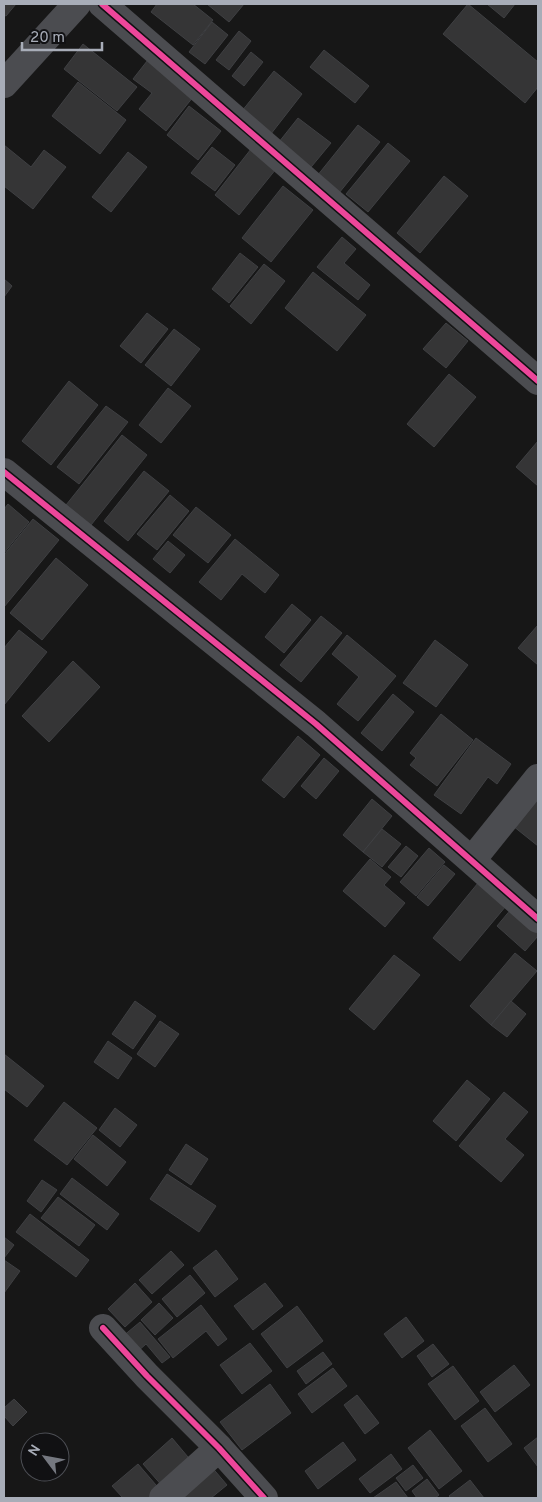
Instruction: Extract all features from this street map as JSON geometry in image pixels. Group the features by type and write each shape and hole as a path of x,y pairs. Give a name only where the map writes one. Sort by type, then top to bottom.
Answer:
{"street":[{"path":"4,84 77,4"},
{"path":"102,4 538,381"},
{"path":"4,472 316,724 538,919"},
{"path":"472,860 538,778"},
{"path":"103,1328 147,1376 219,1448 264,1498"},
{"path":"163,1498 219,1448"}],"building":[{"path":"4,4 16,4 6,16 4,15"},
{"path":"157,4 193,4 213,20 193,45 151,12"},
{"path":"207,4 244,4 229,22"},
{"path":"468,4 538,62 538,87 525,103 443,34"},
{"path":"487,4 515,4 504,18"},
{"path":"212,22 228,35 205,64 189,52"},
{"path":"239,31 251,41 229,70 216,60"},
{"path":"83,44 137,87 117,111 64,69"},
{"path":"324,50 369,86 355,103 310,67"},
{"path":"251,52 263,62 244,86 232,76"},
{"path":"151,56 197,92 166,131 139,109 152,93 133,79"},
{"path":"274,71 302,94 267,139 238,116"},
{"path":"78,82 126,120 100,154 52,116"},
{"path":"189,106 221,131 198,160 167,135"},
{"path":"298,118 331,143 307,172 275,147"},
{"path":"358,125 380,142 335,198 313,181"},
{"path":"388,143 410,161 368,212 346,194"},
{"path":"4,145 31,167 44,150 66,167 33,209 4,186"},
{"path":"212,147 235,165 215,191 191,173"},
{"path":"251,149 276,169 239,215 215,195"},
{"path":"128,152 147,167 111,212 92,197"},
{"path":"444,176 468,196 420,253 397,233"},
{"path":"283,186 313,210 271,262 242,238"},
{"path":"342,237 356,249 344,263 370,285 358,300 317,267"},
{"path":"240,253 258,267 229,303 212,289"},
{"path":"264,264 285,281 251,324 230,306"},
{"path":"313,272 366,315 337,351 285,308"},
{"path":"4,279 12,286 4,297"},
{"path":"147,313 168,329 141,363 120,346"},
{"path":"446,323 468,341 446,368 423,349"},
{"path":"174,329 200,349 171,386 145,365"},
{"path":"449,374 476,397 434,447 407,424"},
{"path":"69,381 98,405 51,465 22,441"},
{"path":"168,388 191,406 161,443 139,425"},
{"path":"106,406 128,422 79,484 57,467"},
{"path":"122,435 147,455 91,525 66,505"},
{"path":"538,441 538,486 516,467"},
{"path":"144,471 169,491 128,541 104,521"},
{"path":"170,495 189,511 157,550 137,534"},
{"path":"8,504 29,522 4,553 4,509"},
{"path":"196,507 231,535 208,563 173,535"},
{"path":"33,519 59,540 4,607 4,555"},
{"path":"235,539 279,575 265,593 242,574 221,600 199,582"},
{"path":"168,541 185,555 170,573 153,559"},
{"path":"56,558 88,585 42,640 10,613"},
{"path":"292,604 311,620 284,653 265,637"},
{"path":"321,616 342,633 301,682 280,665"},
{"path":"538,625 538,665 518,648"},
{"path":"19,630 47,652 4,705 4,648"},
{"path":"347,635 396,676 358,721 337,704 359,677 332,654"},
{"path":"435,640 468,665 436,707 403,683"},
{"path":"73,661 100,687 49,742 22,716"},
{"path":"393,694 414,712 382,751 361,733"},
{"path":"441,714 473,740 437,786 410,765 416,758 410,753"},
{"path":"298,736 320,755 284,798 262,780"},
{"path":"476,738 511,764 497,784 488,777 461,814 434,795"},
{"path":"324,758 339,771 316,799 301,786"},
{"path":"538,794 538,846 513,826"},
{"path":"372,799 392,816 363,852 343,835"},
{"path":"382,829 401,844 382,867 363,852"},
{"path":"406,846 418,856 401,877 388,867"},
{"path":"429,848 445,862 416,896 400,882"},
{"path":"370,859 391,877 384,885 405,903 385,927 343,891"},
{"path":"444,865 455,874 428,906 417,897"},
{"path":"478,883 506,906 460,961 433,938"},
{"path":"512,908 538,931 538,936 525,951 497,926"},
{"path":"515,953 537,971 491,1025 470,1006"},
{"path":"394,955 420,975 374,1030 349,1009"},
{"path":"135,1001 156,1016 133,1049 112,1034"},
{"path":"511,1001 526,1014 507,1037 491,1025"},
{"path":"160,1021 179,1034 155,1067 137,1054"},
{"path":"108,1041 132,1058 118,1079 94,1062"},
{"path":"4,1054 44,1086 27,1107 4,1089"},
{"path":"467,1080 490,1099 456,1141 433,1121"},
{"path":"504,1092 528,1112 505,1139 524,1155 501,1182 459,1146"},
{"path":"64,1102 97,1128 67,1165 34,1140"},
{"path":"115,1108 137,1125 120,1147 99,1130"},
{"path":"93,1135 126,1162 107,1186 74,1159"},
{"path":"186,1144 208,1159 191,1185 169,1170"},
{"path":"167,1174 216,1206 199,1232 150,1199"},
{"path":"72,1178 119,1214 107,1230 60,1194"},
{"path":"42,1180 57,1190 41,1212 27,1201"},
{"path":"58,1197 95,1225 79,1246 41,1218"},
{"path":"30,1214 89,1260 76,1277 16,1232"},
{"path":"4,1237 14,1245 4,1258"},
{"path":"216,1250 238,1279 215,1297 193,1268"},
{"path":"171,1251 184,1265 152,1294 139,1280"},
{"path":"4,1260 20,1271 4,1293"},
{"path":"190,1275 205,1293 177,1317 162,1299"},
{"path":"135,1283 152,1302 125,1327 108,1309"},
{"path":"265,1283 283,1306 253,1330 234,1306"},
{"path":"159,1303 173,1318 155,1335 141,1320"},
{"path":"201,1305 227,1339 218,1346 206,1331 173,1358 158,1339"},
{"path":"297,1306 323,1341 287,1368 261,1334"},
{"path":"406,1317 424,1341 402,1358 384,1334"},
{"path":"140,1322 170,1357 162,1363 146,1344 136,1353 122,1337"},
{"path":"250,1343 272,1371 242,1394 220,1365"},
{"path":"433,1344 449,1364 432,1377 417,1356"},
{"path":"323,1352 332,1364 306,1384 297,1371"},
{"path":"514,1365 530,1385 495,1412 480,1392"},
{"path":"453,1366 479,1401 455,1420 428,1384"},
{"path":"333,1368 347,1386 312,1413 298,1394"},
{"path":"270,1384 291,1413 242,1450 220,1422"},
{"path":"357,1395 379,1423 365,1434 344,1405"},
{"path":"14,1399 27,1412 13,1426 4,1416 4,1408"},
{"path":"485,1408 512,1444 488,1462 461,1426"},
{"path":"430,1430 462,1471 439,1489 408,1448"},
{"path":"538,1437 538,1467 524,1448"},
{"path":"172,1438 193,1463 164,1488 143,1464"},
{"path":"343,1442 356,1460 318,1489 305,1471"},
{"path":"391,1454 402,1469 370,1493 359,1479"},
{"path":"138,1464 162,1492 155,1498 123,1498 112,1486"},
{"path":"210,1465 227,1485 211,1498 172,1498"},
{"path":"413,1465 423,1478 406,1491 396,1478"},
{"path":"427,1479 439,1495 435,1498 417,1498 412,1491"},
{"path":"470,1480 484,1498 451,1498 449,1496"},
{"path":"396,1482 408,1498 373,1498"}],"cycle path":[{"path":"102,4 538,381"},
{"path":"4,472 316,724 538,919"},
{"path":"103,1328 147,1376 219,1448 264,1498"}]}
